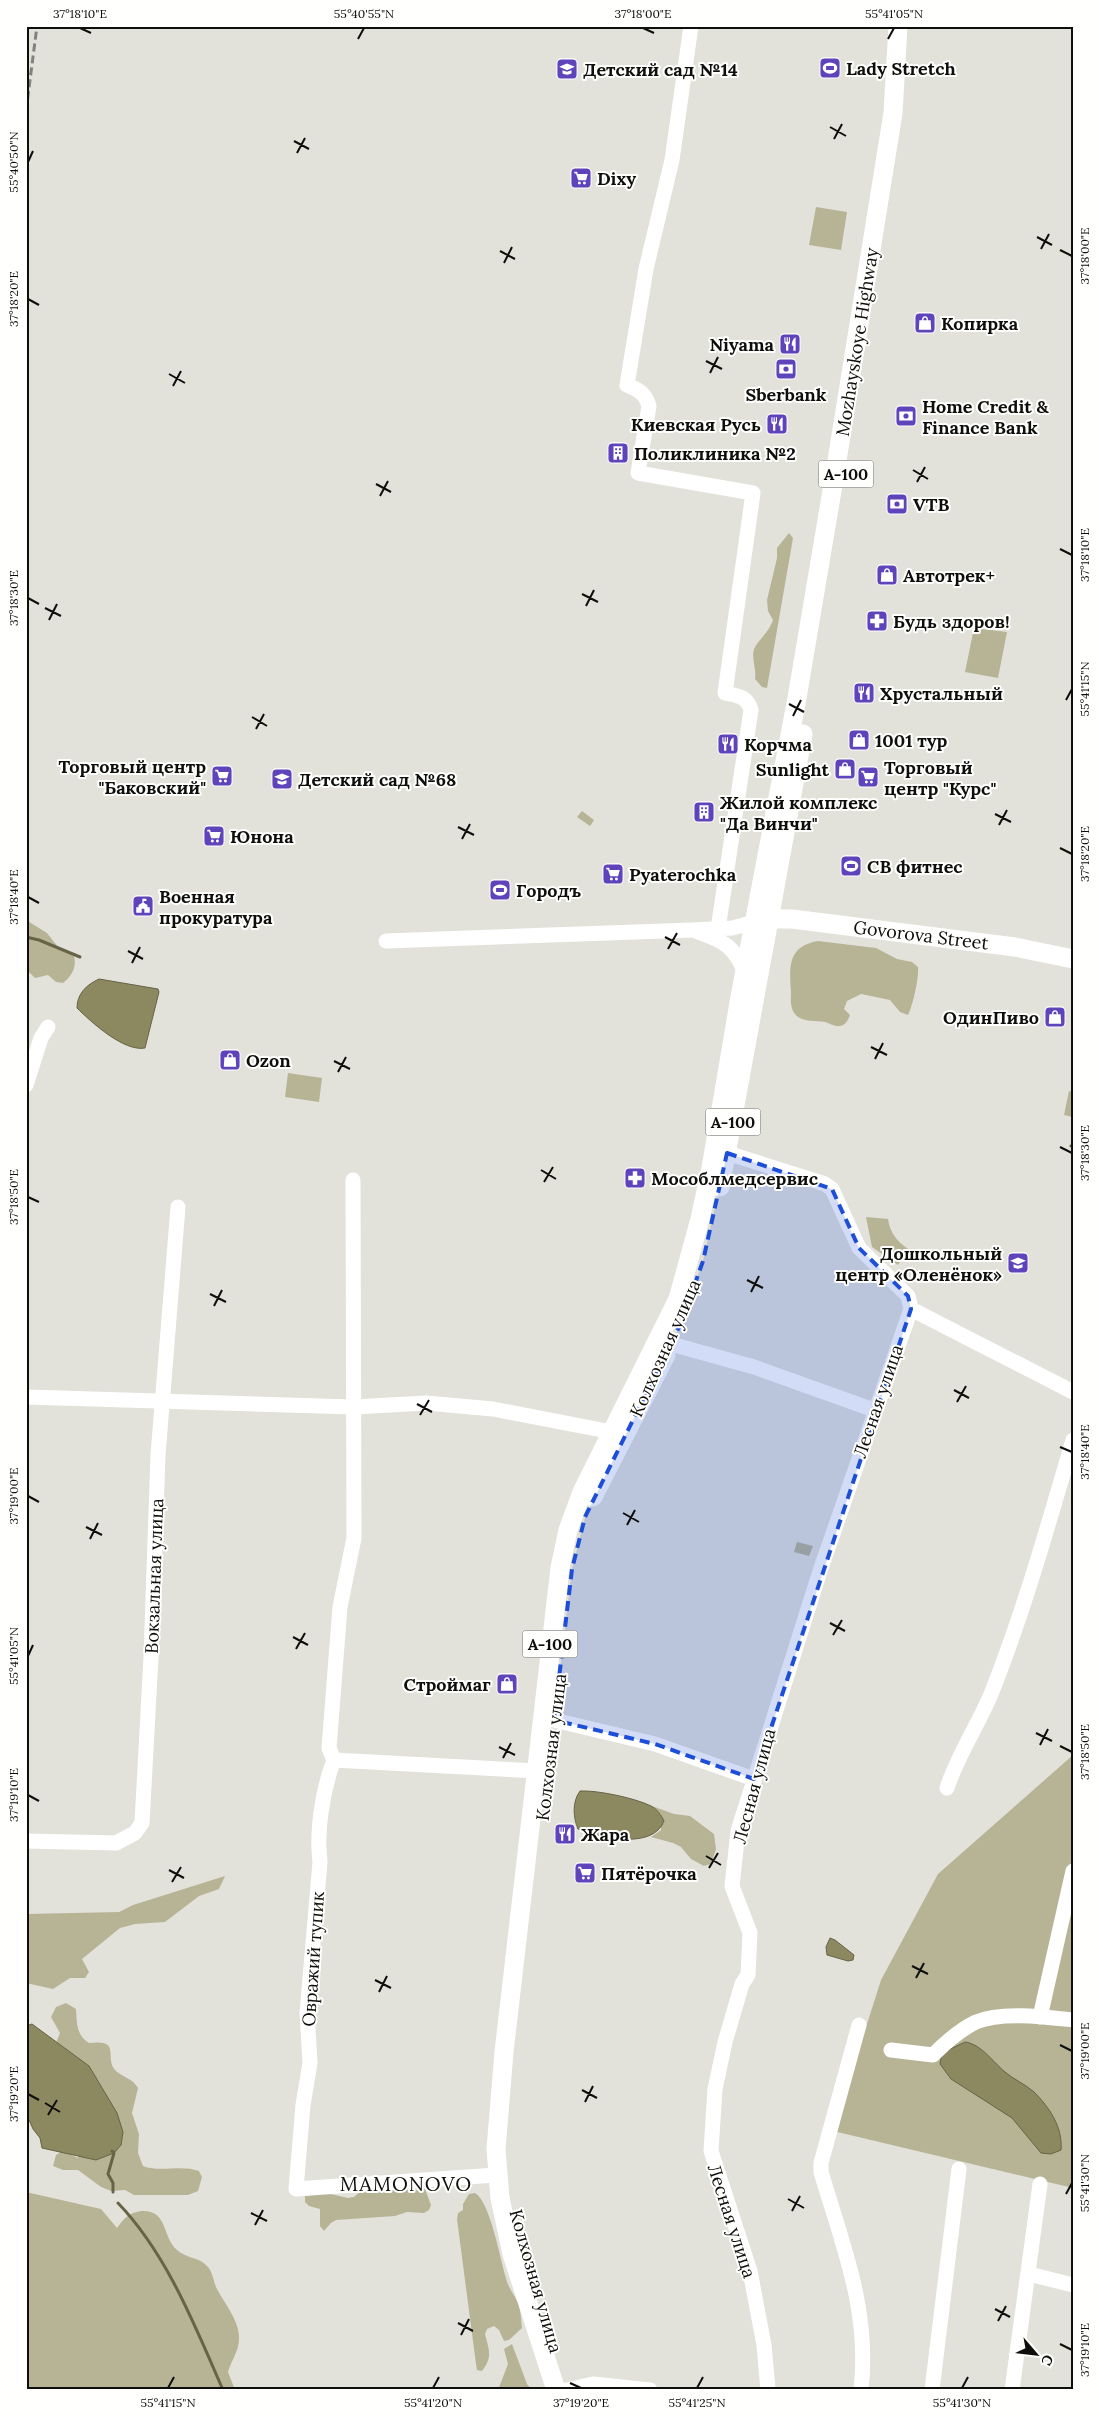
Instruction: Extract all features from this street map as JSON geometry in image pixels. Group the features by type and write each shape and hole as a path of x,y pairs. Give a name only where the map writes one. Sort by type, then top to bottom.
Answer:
{"main road":[{"name":"Mozhayskoye Highway","path":"761,921 877,221 893,113 898,26"},
{"name":"Mozhayskoye Highway","path":"761,921 809,700 888,223 906,101 911,26"},
{"name":"Govorova Street","path":"761,921 792,919 911,933 1015,947 1073,959"},
{"name":"Колхозная улица","path":"566,2390 512,2254 496,2175 504,2052 555,1601 568,1530 582,1492 670,1318 691,1258 711,1168 745,973 761,921"},
{"name":"Колхозная улица","path":"566,2390 524,2250 512,2196 508,2149 526,1956 572,1570 585,1517 671,1344 690,1302 703,1261 727,1153 761,921"}],"street":[{"path":"691,26 672,160 646,268 627,385 640,391 646,397 649,406 638,473 753,494 725,693 742,697 748,701 751,710 718,929"},
{"path":"386,941 718,929 732,928 761,921"},
{"path":"692,930 729,946 739,959 745,973"},
{"path":"26,1085 41,1038 48,1027"},
{"path":"727,1153 825,1184 832,1189 860,1248 908,1296 911,1308 1073,1392"},
{"path":"353,1180 354,1538 340,1607 328,1748 334,1760 536,1771"},
{"name":"Вокзальная улица","path":"26,1841 116,1842 135,1833 142,1823 161,1401 178,1207"},
{"name":"Лесная улица","path":"768,2390 764,2345 750,2271 711,2151 715,2088 725,2042 742,1984 748,1975 750,1933 732,1886 738,1831 874,1410 911,1308"},
{"path":"671,1344 754,1367 874,1410"},
{"path":"26,1396 354,1407 426,1403 493,1409 612,1432"},
{"path":"947,1788 952,1772 994,1687 1022,1612 1073,1440"},
{"path":"554,1720 655,1744 754,1778"},
{"name":"Овражий тупик","path":"334,1760 326,1780 319,1849 320,1862 307,2012 310,2063 303,2105 296,2189 496,2175"},
{"path":"1040,2016 1073,1871"},
{"path":"891,2050 932,2054 950,2038 977,2022 1010,2016 1040,2016 1073,2020"},
{"path":"859,2025 821,2163 821,2172 860,2303 864,2363 861,2390"},
{"path":"932,2390 959,2169"},
{"path":"1012,2390 1040,2184"},
{"path":"1029,2274 1073,2285"},
{"path":"566,2390 593,2384 650,2390"}],"highlighted area":[{"path":"727,1153 832,1189 859,1248 908,1296 911,1309 754,1779 655,1744 554,1720 572,1569 585,1517 681,1323 703,1261"}],"shaded area":[{"path":"816,207 847,212 841,250 809,245"},
{"path":"789,533 793,538 767,688 762,687 755,679 753,658 757,643 773,620 768,611 767,600 777,558 777,548"},
{"path":"974,628 1007,632 998,678 965,672"},
{"path":"582,811 594,820 590,826 577,817"},
{"path":"26,920 47,933 58,947 74,956 75,964 73,971 63,983 56,982 48,975 35,978 26,969"},
{"path":"818,941 876,948 897,959 912,962 918,967 918,972 912,1005 908,1015 900,1012 890,1000 861,994 847,1001 844,1009 850,1015 846,1022 840,1026 799,1018 792,1009 791,1002 790,974 792,959 801,948"},
{"path":"99,979 158,989 159,992 145,1048 137,1048 118,1041 99,1028 77,1008 77,1003 83,990"},
{"path":"288,1073 322,1078 319,1102 285,1097"},
{"path":"1069,1091 1073,1092 1073,1117 1064,1115"},
{"path":"866,1217 888,1219 890,1228 895,1236 908,1249 898,1265 872,1247"},
{"path":"797,1542 813,1546 809,1556 794,1552"},
{"path":"1073,1755 1073,2188 833,2131 881,1980 938,1874"},
{"path":"580,1791 606,1793 644,1803 655,1809 664,1821 658,1830 649,1836 638,1839 599,1836 578,1829 574,1810 577,1795"},
{"path":"652,1806 674,1814 690,1816 714,1834 716,1849 711,1864 704,1866 691,1859 681,1847 651,1837 661,1830 661,1815"},
{"path":"225,1876 219,1889 199,1896 165,1922 135,1924 120,1928 82,1959 89,1972 85,1978 70,1978 53,1989 26,1983 26,1914 119,1912 133,1905"},
{"path":"830,1938 854,1955 853,1960 848,1961 827,1955 826,1947"},
{"path":"66,2003 76,2009 79,2032 85,2040 89,2043 106,2044 109,2047 111,2061 116,2071 133,2082 138,2088 132,2113 139,2134 138,2153 143,2166 157,2169 185,2168 199,2171 202,2177 198,2191 188,2195 134,2195 125,2190 111,2191 101,2187 78,2170 63,2170 53,2166 56,2155 62,2151 78,2158 89,2066 56,2043 60,2033 51,2017 56,2007"},
{"path":"32,2024 89,2066 117,2113 123,2132 121,2145 114,2153 96,2160 42,2148 40,2138 33,2129 26,2113 26,2026"},
{"path":"965,2042 981,2049 1005,2072 1040,2098 1050,2111 1057,2125 1060,2133 1061,2150 1051,2154 1041,2153 1012,2118 951,2079 940,2064 942,2053"},
{"path":"375,2188 386,2193 397,2188 413,2191 425,2189 431,2205 429,2210 424,2213 407,2212 395,2216 336,2220 324,2231 320,2226 320,2209 309,2206 305,2202 305,2196 326,2193 348,2198 354,2197 363,2189"},
{"path":"26,2192 101,2209 117,2228 133,2213 141,2211 156,2214 172,2245 180,2253 204,2263 209,2268 216,2287 234,2319 239,2332 239,2343 228,2372 235,2390 26,2390"},
{"path":"475,2193 480,2198 490,2218 507,2281 519,2307 522,2328 509,2340 504,2341 499,2330 494,2326 487,2329 485,2334 489,2357 482,2371 477,2370 476,2364 457,2219 458,2213 463,2210 463,2204 469,2194"},
{"path":"512,2344 527,2384 532,2390 498,2390 508,2364 504,2349"}],"waterway":[{"path":"26,937 39,940 80,957"},
{"path":"112,2151 114,2153 108,2174 113,2183 113,2192"},
{"path":"118,2203 151,2245 165,2268 190,2316 223,2390"}],"railway":[{"path":"26,40 28,26"},
{"path":"26,111 37,26"}],"place":[{"name":"Lady Stretch","path":"830,68"},
{"name":"Детский сад №14","path":"567,69"},
{"name":"Dixy","path":"581,178"},
{"name":"Копирка","path":"925,323"},
{"name":"Niyama","path":"790,344"},
{"name":"Sberbank","path":"786,369"},
{"name":"Home Credit & Finance Bank","path":"906,416"},
{"name":"Киевская Русь","path":"777,424"},
{"name":"Поликлиника №2","path":"618,453"},
{"name":"VTB","path":"897,504"},
{"name":"Автотрек+","path":"887,575"},
{"name":"Будь здоров!","path":"877,621"},
{"name":"Хрустальный","path":"864,693"},
{"name":"1001 тур","path":"859,740"},
{"name":"Корчма","path":"728,744"},
{"name":"Sunlight","path":"845,769"},
{"name":"Торговый центр \"Баковский\"","path":"222,776"},
{"name":"Торговый центр \"Курс\"","path":"868,777"},
{"name":"Детский сад №68","path":"282,779"},
{"name":"Жилой комплекс \"Да Винчи\"","path":"704,812"},
{"name":"Юнона","path":"214,836"},
{"name":"СВ фитнес","path":"851,866"},
{"name":"Pyaterochka","path":"613,874"},
{"name":"Городъ","path":"500,890"},
{"name":"Военная прокуратура","path":"143,906"},
{"name":"ОдинПиво","path":"1055,1017"},
{"name":"Ozon","path":"230,1060"},
{"name":"Мособлмедсервис","path":"635,1178"},
{"name":"Дошкольный центр «Оленёнок»","path":"1018,1263"},
{"name":"Строймаг","path":"507,1684"},
{"name":"Жара","path":"565,1834"},
{"name":"Пятёрочка","path":"585,1873"}],"district":[{"name":"MAMONOVO","path":"406,2183"}]}
